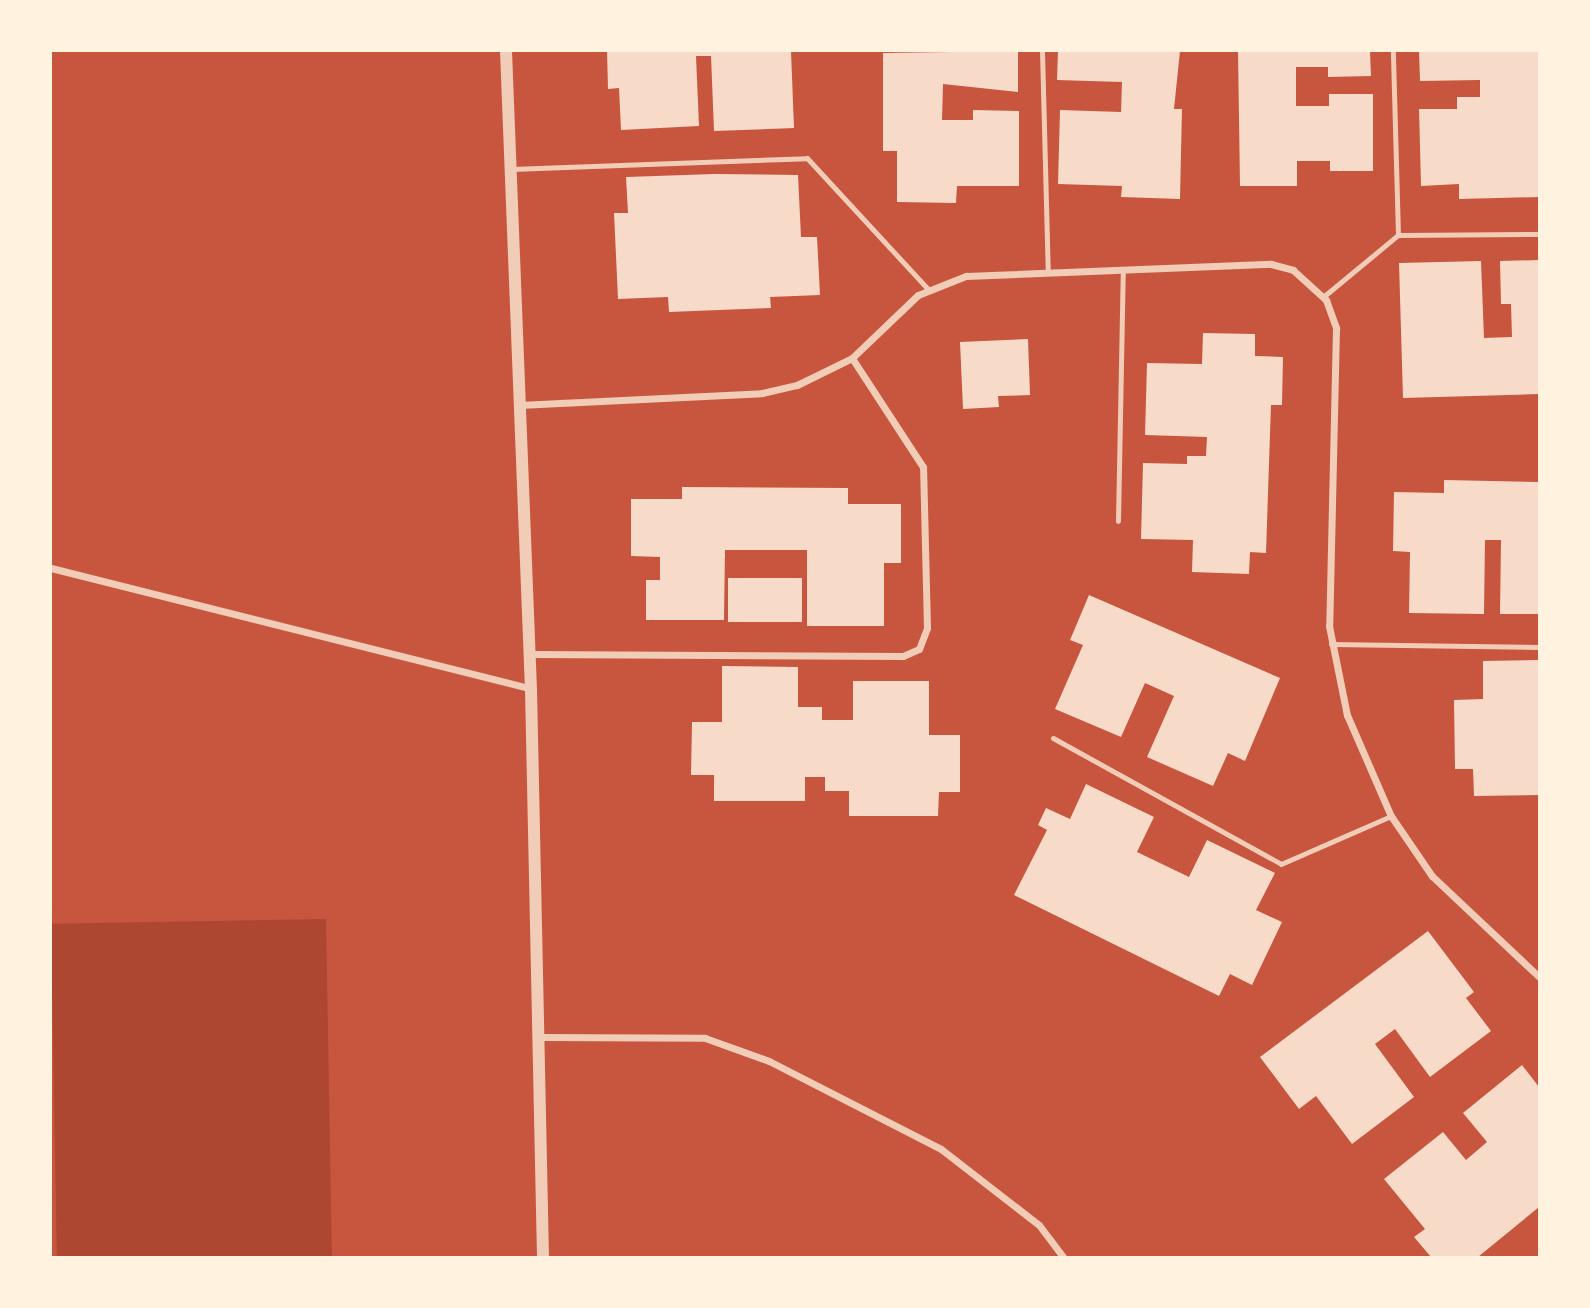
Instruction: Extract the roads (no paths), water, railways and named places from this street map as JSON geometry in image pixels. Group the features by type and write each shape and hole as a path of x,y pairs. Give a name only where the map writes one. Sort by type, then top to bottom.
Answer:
{"street":[{"path":"506,51 531,689 543,1257"},
{"path":"519,405 762,393 807,382 852,358 929,290 966,276 1271,264 1306,278 1323,297 1336,328 1331,644 1347,715 1391,816 1432,876 1539,977"},
{"path":"529,654 903,656 919,649 926,628 923,467 852,358"},
{"path":"51,568 531,689"},
{"path":"540,1037 705,1038 769,1061 941,1149 1039,1225 1063,1257"}],"lane":[{"path":"1042,51 1048,273"},
{"path":"1393,51 1398,235"},
{"path":"511,169 807,158 929,290"},
{"path":"1323,297 1398,235 1539,234"},
{"path":"1118,521 1123,270"},
{"path":"1331,644 1539,647"},
{"path":"1053,738 1281,864 1391,816"}]}
